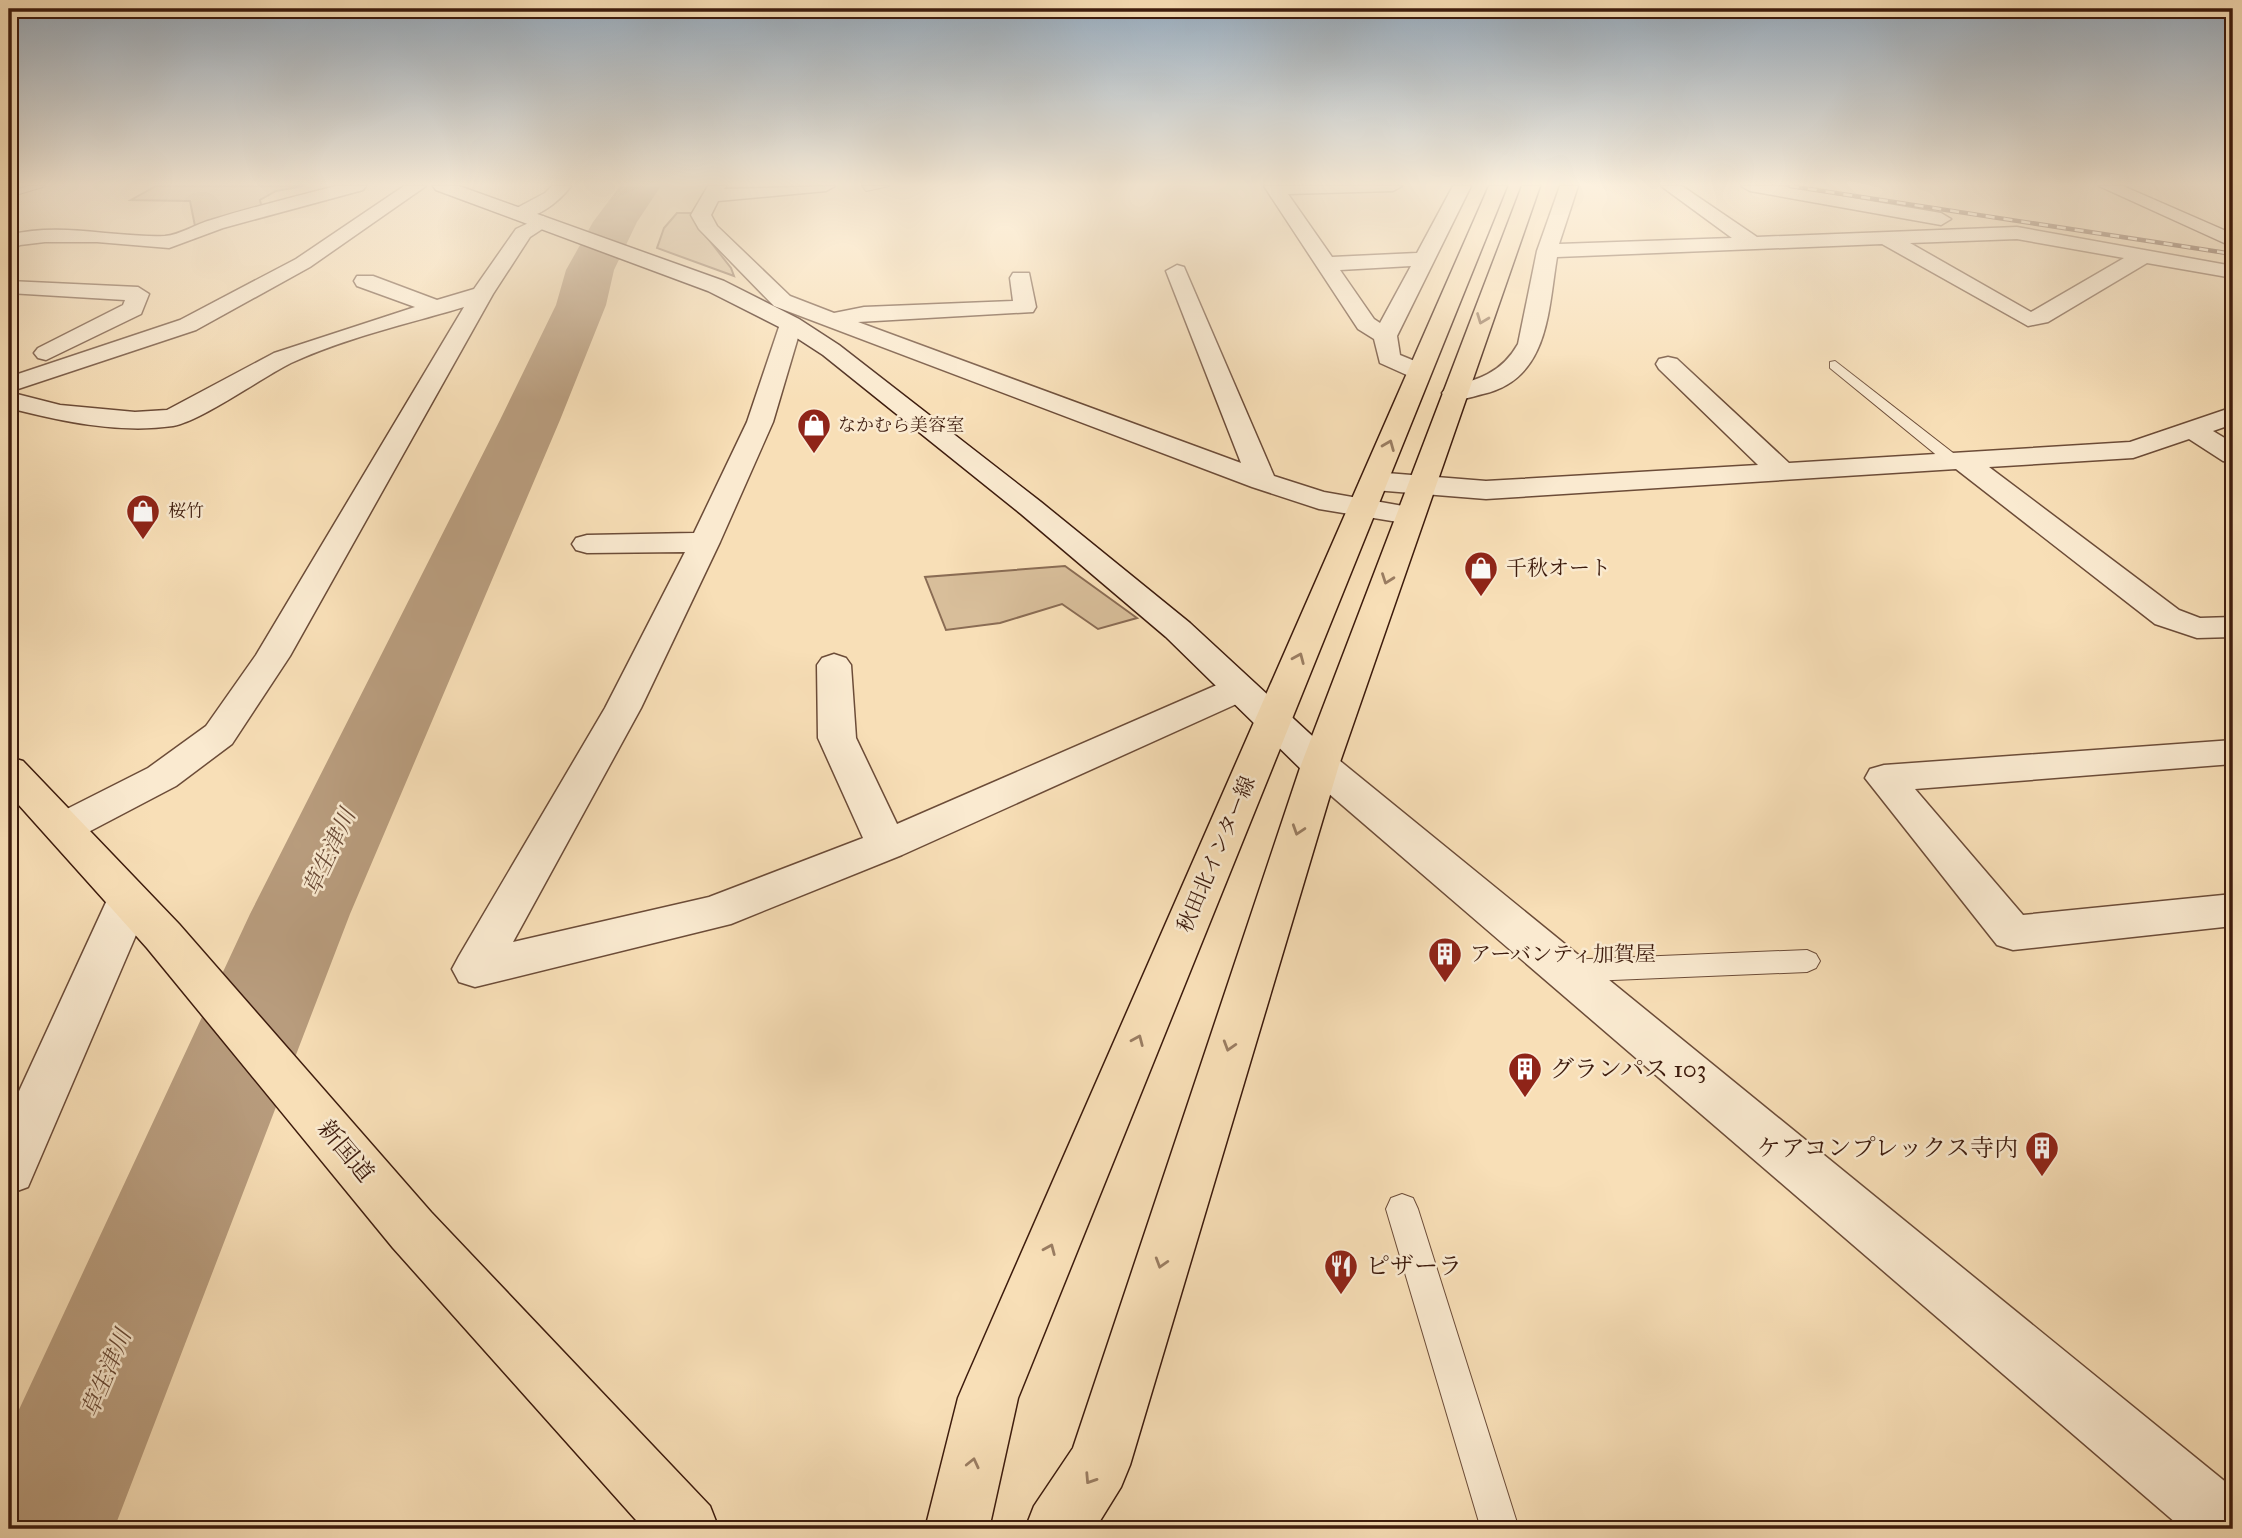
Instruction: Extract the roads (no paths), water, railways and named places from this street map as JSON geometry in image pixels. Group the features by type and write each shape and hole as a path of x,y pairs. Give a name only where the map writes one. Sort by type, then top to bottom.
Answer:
{"main road":[{"name":"秋田北インター線","path":"957,1529 988,1398 1256,705 1368,494 1467,258"},
{"path":"1056,1529 1099,1465 1320,765 1505,258"},
{"name":"新国道","path":"9,769 163,936 412,1230 687,1529"}],"street":[{"path":"9,385 188,325 310,258"},
{"path":"63,828 162,777 219,735 273,656 482,293 506,258"},
{"path":"639,258 783,314 830,320 1319,500 1368,494 1415,501 1486,489 2133,450 2233,415"},
{"path":"734,258 783,314 1031,508 1178,630 1320,765 2232,1529"},
{"path":"1322,258 1366,324 1385,336"},
{"path":"1455,393 1495,383 1526,358 1540,309 1546,258"},
{"path":"1922,258 2028,319 2040,317 2141,258"},
{"path":"2160,258 2233,272"},
{"path":"1326,264 1424,259 1385,336 1389,358 1399,365 1418,371"},
{"path":"1177,271 1262,481"},
{"path":"830,320 864,314 1025,307 1021,278"},
{"path":"365,281 438,308"},
{"path":"9,287 138,294 132,309 30,361 9,376"},
{"path":"9,400 60,413 135,420 172,418 283,358 482,293"},
{"path":"783,314 760,422 705,542 623,708 475,968 716,912 1256,705"},
{"path":"1668,365 1780,470"},
{"path":"2193,430 2233,455"},
{"path":"1956,459 2167,617 2197,628 2233,627"},
{"path":"587,544 705,542"},
{"path":"834,665 837,738 887,845"},
{"path":"2233,752 1884,778 2013,933 2233,910"},
{"path":"9,1170 129,900"}],"lane":[{"path":"1835,365 1956,459"},
{"path":"1565,971 1807,961"},
{"path":"1402,1209 1500,1529"}],"waterway":[{"name":"草生津川","path":"40,1529 300,914 530,420 560,347 581,305 590,270 596,258"}],"place":[{"name":"なかむら美容室","path":"814,455"},
{"name":"桜竹","path":"143,541"},
{"name":"千秋オート","path":"1481,598"},
{"name":"アーバンティ加賀屋","path":"1445,984"},
{"name":"グランパス 103","path":"1525,1099"},
{"name":"ケアコンプレックス寺内","path":"2042,1178"},
{"name":"ピザーラ","path":"1341,1296"}]}
